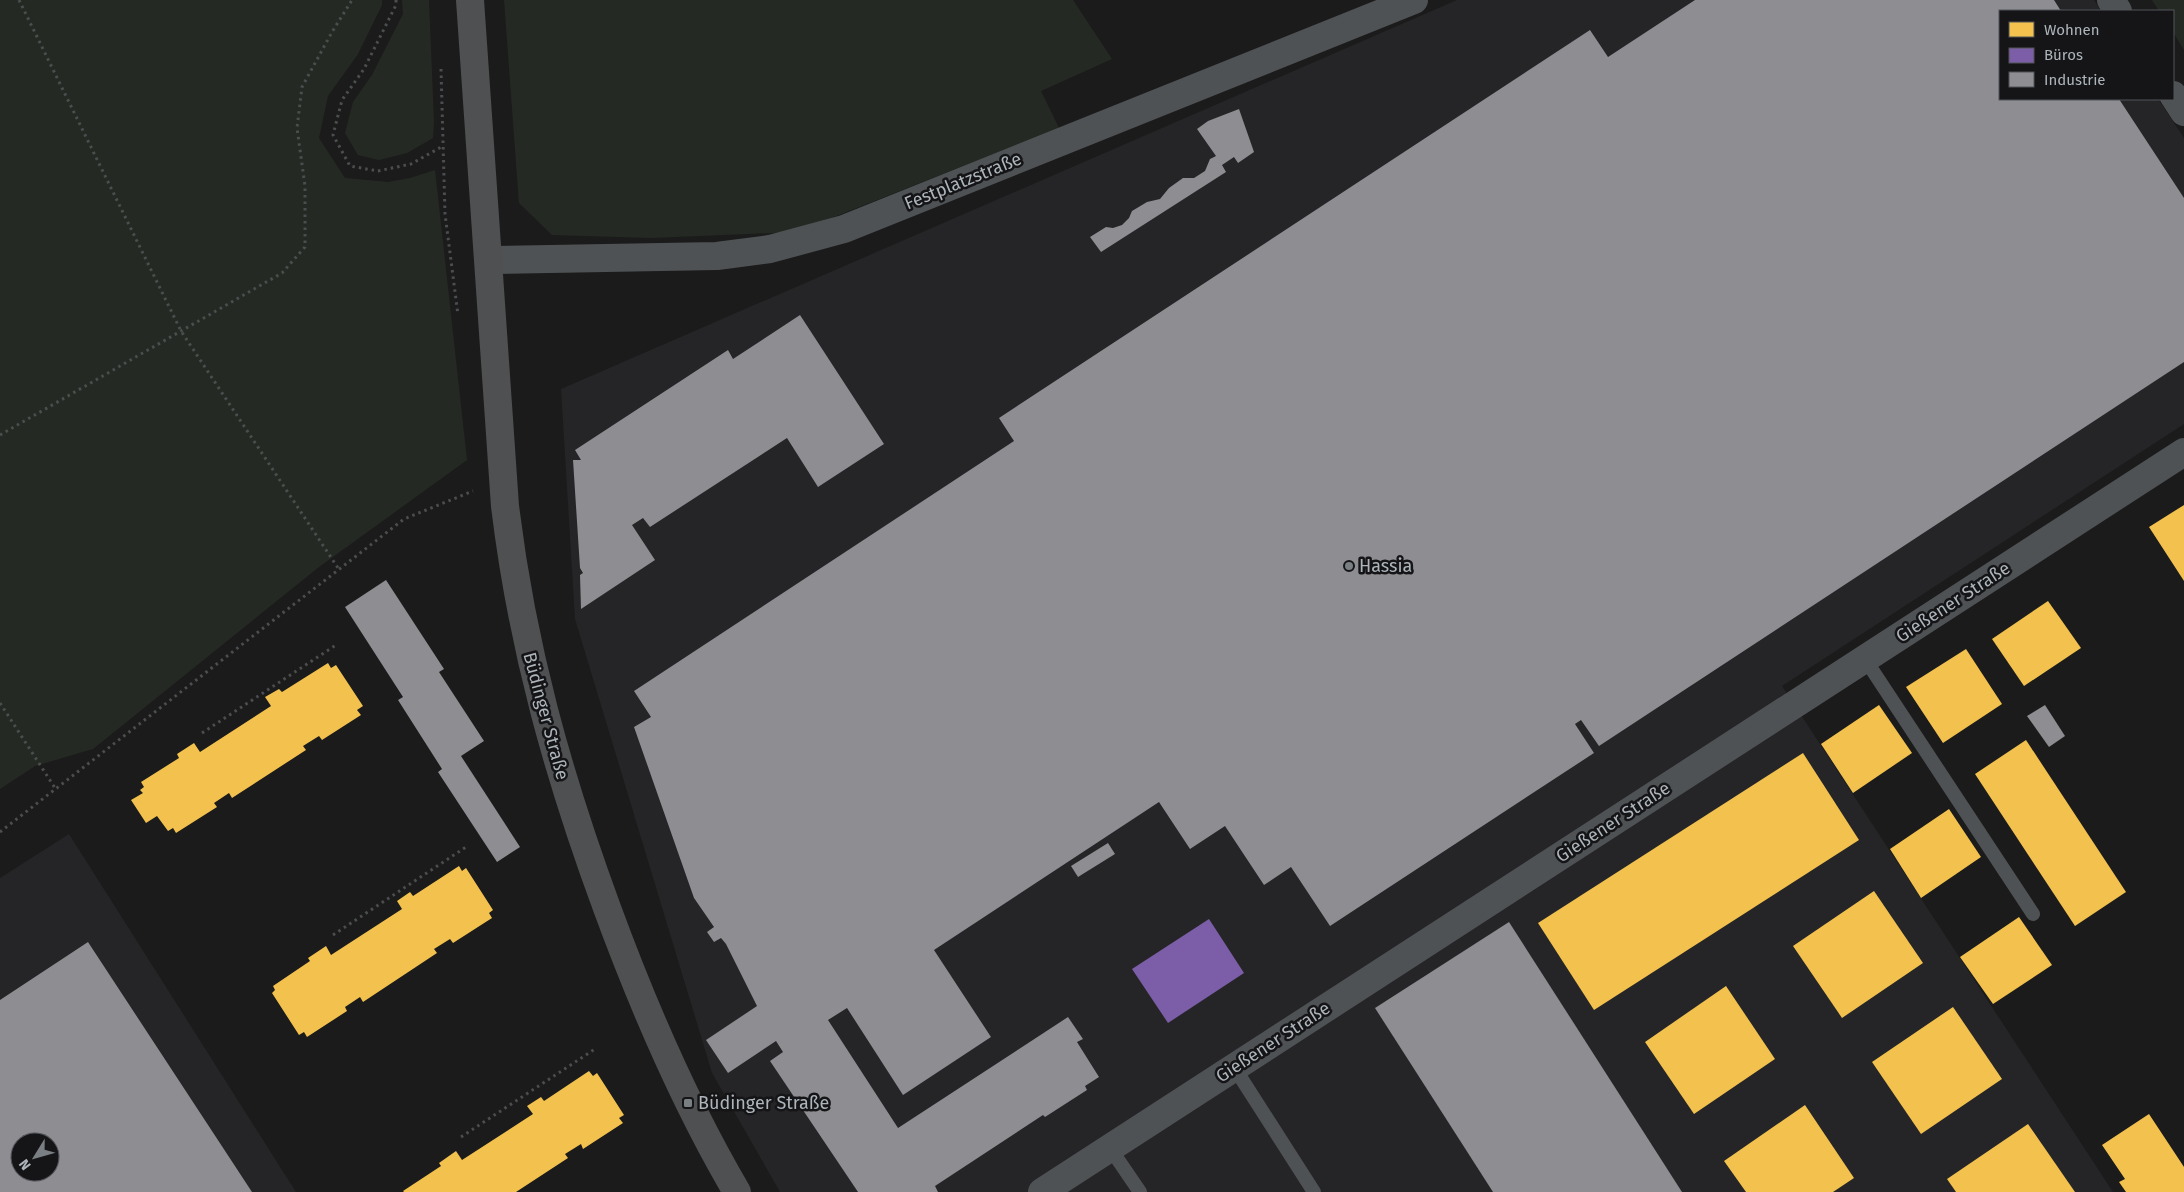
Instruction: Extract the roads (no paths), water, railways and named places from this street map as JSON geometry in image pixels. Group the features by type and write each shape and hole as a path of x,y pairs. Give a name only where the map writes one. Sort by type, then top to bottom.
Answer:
{"main road":[{"name":"Büdinger Straße","path":"470,0 505,506 512,568 524,635 549,735 573,814 621,946 688,1103 737,1192"}],"street":[{"name":"Festplatzstraße","path":"489,260 717,256 770,249 806,241 844,229 1414,0"},
{"path":"2174,97 2184,112"},
{"name":"Gießener Straße","path":"1042,1192 2184,452"}],"lane":[{"path":"1864,659 2032,914"},
{"path":"1234,1067 1314,1192"},
{"path":"1110,1148 1140,1192"}],"place":[{"name":"Hassia","path":"1349,566"},
{"name":"Büdinger Straße","path":"688,1103"}]}
